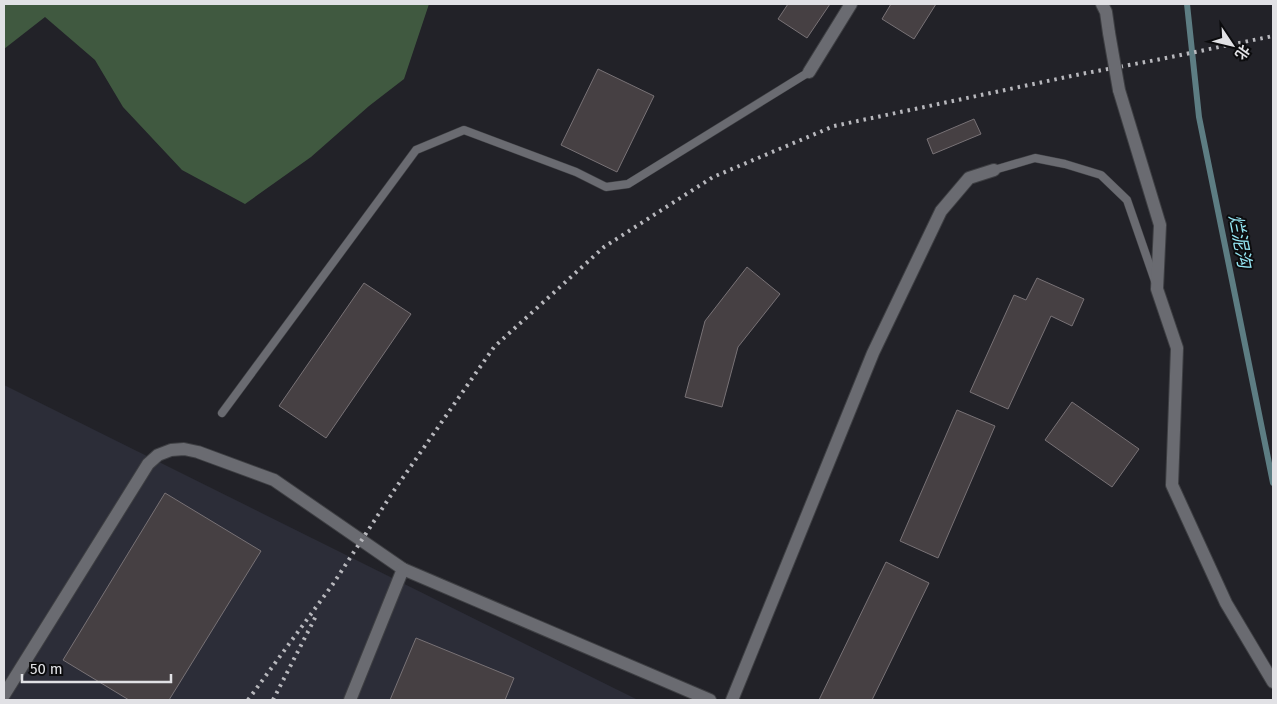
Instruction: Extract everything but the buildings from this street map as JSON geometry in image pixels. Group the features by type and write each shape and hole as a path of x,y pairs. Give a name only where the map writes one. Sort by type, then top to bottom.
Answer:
{"street":[{"path":"809,72 851,4"},
{"path":"1102,4 1106,12 1119,90 1160,225 1158,289 1177,348 1172,485 1226,603 1273,682"},
{"path":"732,700 873,353 941,211 969,178 994,170"},
{"path":"4,695 148,464 158,456 171,450 184,449 198,452 274,480 403,569 710,700"},
{"path":"350,700 403,569"}],"lane":[{"path":"222,413 416,150 464,130 576,172 606,187 628,184 809,72"},
{"path":"994,170 1035,158 1065,164 1101,175 1127,200 1158,289"}],"shaded area":[{"path":"4,385 638,700 4,700"}],"green space":[{"path":"4,4 429,4 404,79 369,106 311,157 245,204 182,170 123,107 95,60 45,17 4,49"}],"waterway":[{"name":"烂泥沟","path":"1187,4 1199,117 1273,483"}],"railway":[{"path":"248,700 333,584 395,489 494,347 604,247 713,177 834,126 1273,36"},
{"path":"273,700 317,614"}]}
